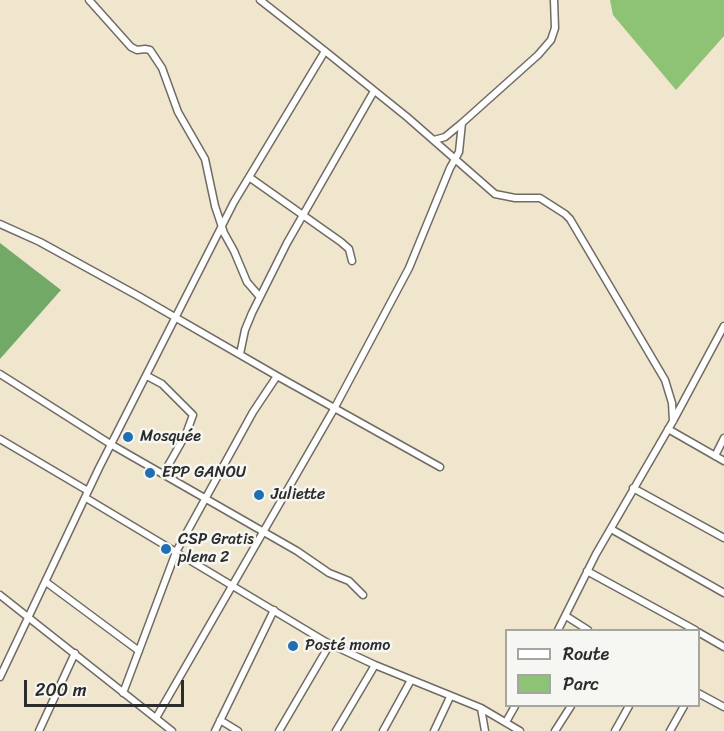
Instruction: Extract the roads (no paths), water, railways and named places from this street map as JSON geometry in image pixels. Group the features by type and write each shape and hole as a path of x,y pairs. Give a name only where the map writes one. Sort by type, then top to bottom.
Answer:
{"street":[{"path":"89,0 131,47 150,51 155,57 167,78 178,112 205,159 222,227 247,282 260,297"},
{"path":"260,0 434,140 498,196 540,198 570,219 665,380 672,403 673,421"},
{"path":"434,140 445,137 462,123 538,55 551,40 555,28 554,0"},
{"path":"0,677 88,491 222,227 249,177 325,51"},
{"path":"240,354 245,330 287,243 304,217 374,91"},
{"path":"156,718 334,409 409,268 459,152 462,123"},
{"path":"249,177 349,249 352,261"},
{"path":"0,224 40,242 440,467"},
{"path":"559,629 587,571 673,421 724,326"},
{"path":"0,374 112,445 297,551 328,573 349,581 363,595"},
{"path":"147,376 162,384 193,415 186,434 165,471"},
{"path":"123,693 176,552 205,497 277,376"},
{"path":"668,429 724,461"},
{"path":"715,456 724,438"},
{"path":"0,439 88,491"},
{"path":"633,488 724,538"},
{"path":"86,498 330,644 450,697 481,708 520,731"},
{"path":"611,529 724,593"},
{"path":"587,571 693,629"},
{"path":"46,582 139,651"},
{"path":"0,595 172,731"},
{"path":"215,731 274,610"},
{"path":"566,616 586,629"},
{"path":"700,633 724,646"},
{"path":"279,731 330,644"},
{"path":"39,731 75,653"},
{"path":"336,731 375,665"},
{"path":"383,731 411,680"},
{"path":"700,694 724,707"},
{"path":"434,731 450,697"},
{"path":"506,722 514,707"},
{"path":"555,731 570,707"},
{"path":"615,731 628,707"},
{"path":"670,731 683,707"},
{"path":"481,708 485,731"},
{"path":"220,720 238,731"}],"place":[{"name":"Mosquée","path":"128,437"},
{"name":"EPP GANOU","path":"150,473"},
{"name":"Juliette","path":"259,495"},
{"name":"CSP Gratis plena 2","path":"166,549"},
{"name":"Posté momo","path":"293,646"}]}
